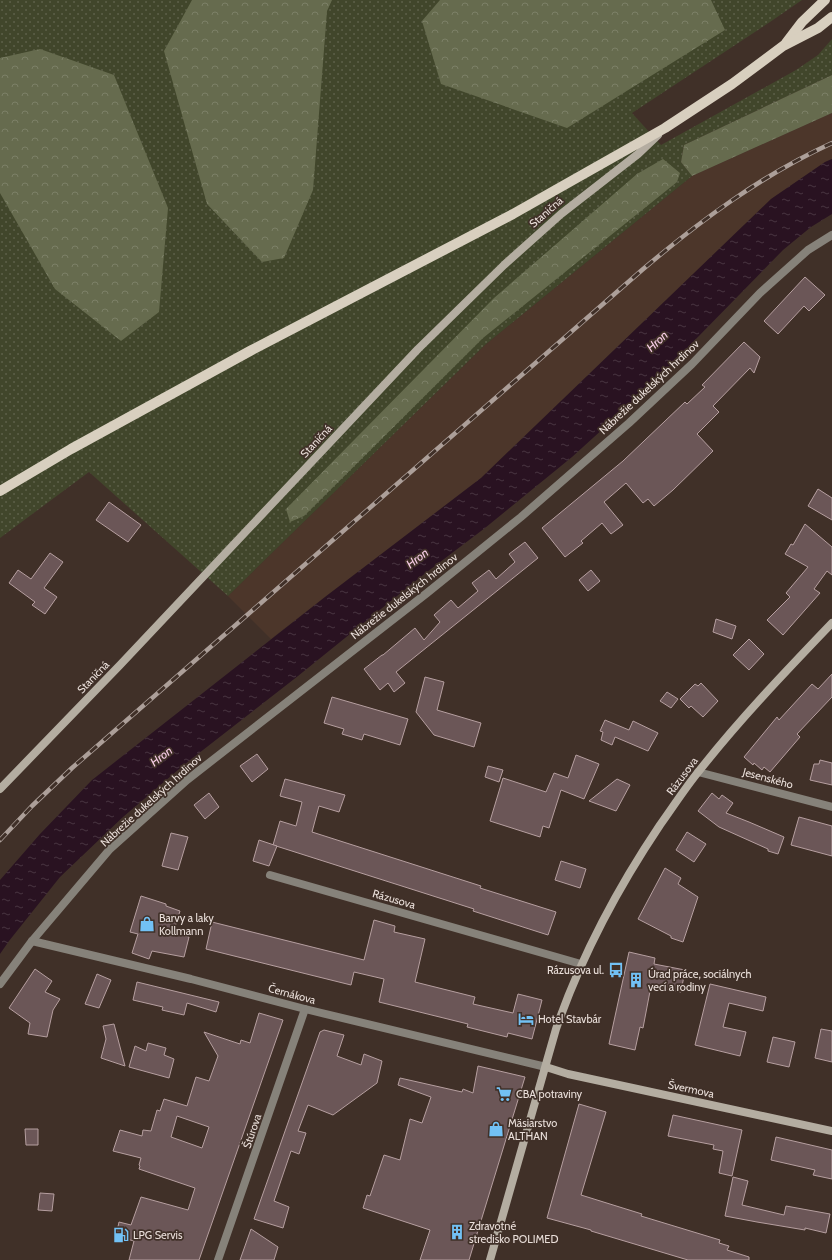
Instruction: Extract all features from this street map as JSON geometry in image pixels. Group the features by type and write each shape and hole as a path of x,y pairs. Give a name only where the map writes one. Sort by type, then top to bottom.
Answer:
{"main road":[{"path":"784,46 802,22 825,0"},
{"path":"0,491 71,449 250,351 513,214 666,128 732,84 784,46 818,28 832,17"}],"street":[{"name":"Staničná","path":"0,789 120,665 418,349 504,265 561,214 638,154 666,128"},
{"name":"Nábrežie dukelských hrdinov","path":"0,984 32,940 110,849 187,780 427,593 521,517 629,423 692,364 760,293 808,250 832,235"},
{"name":"Rázusova","path":"490,1260 556,1029 568,994 581,964 632,869 675,803 698,772 744,718 832,623"},
{"name":"Jesenského","path":"698,772 832,806"},
{"name":"Rázusova","path":"270,875 581,964"},
{"name":"Černákova","path":"32,940 306,1009 546,1067"},
{"name":"Štúrova","path":"218,1260 306,1009"},
{"name":"Švermova","path":"546,1067 568,1074 832,1131"}],"shaded area":[{"path":"832,113 832,159 825,162 771,199 481,478 271,639 228,596 485,345 692,176"}],"green space":[{"path":"0,0 802,0 632,113 661,145 796,70 818,55 832,39 832,75 684,145 681,162 692,176 485,345 228,596 89,472 0,538"},
{"path":"192,0 332,0 327,11 313,190 284,258 262,262 207,204 164,51"},
{"path":"440,0 711,0 725,30 567,128 441,84 422,21"},
{"path":"40,49 114,75 168,208 159,312 121,341 55,289 0,193 0,58"},
{"path":"832,75 832,113 692,176 681,162 684,145"},
{"path":"663,159 680,173 677,182 483,338 304,516 290,522 286,509 494,298 637,174"}],"water":[{"name":"Hron","path":"832,159 832,214 811,227 783,250 648,388 572,457 485,528 423,575 298,676 185,764 123,817 60,877 0,954 0,880 40,834 92,780 325,597 481,478 771,199 825,162"}],"building":[{"path":"805,277 825,295 809,311 804,306 778,334 764,321"},
{"path":"744,342 760,357 754,373 750,368 713,406 719,412 697,434 713,451 673,490 654,506 648,499 643,503 626,483 604,502 623,525 611,534 602,523 581,541 583,543 565,557 542,528 623,461 685,402 687,404 705,387 702,385"},
{"path":"818,489 832,498 832,520 808,506"},
{"path":"109,502 141,525 128,542 96,520"},
{"path":"805,524 832,547 832,575 827,571 814,589 820,593 783,635 767,620 790,597 786,593 808,567 785,554 791,544 793,545"},
{"path":"525,542 538,558 396,672 405,683 394,692 388,683 380,690 364,669 415,628 424,640 440,622 434,615 451,600 458,608 478,591 472,583 489,570 496,579 515,562 509,554"},
{"path":"50,553 63,562 44,588 57,597 45,614 32,605 35,602 9,583 18,570 31,579"},
{"path":"591,570 600,581 588,591 579,580"},
{"path":"716,619 736,626 732,639 713,632"},
{"path":"749,639 764,654 749,670 733,655"},
{"path":"832,674 832,697 797,734 800,737 770,772 764,767 762,770 754,763 753,765 744,757 777,717 779,720 812,684 818,689"},
{"path":"425,677 444,682 437,710 481,723 474,747 434,735 416,712"},
{"path":"701,683 718,701 703,717 691,706 689,708 680,699 695,684 698,686"},
{"path":"667,692 678,699 671,708 660,701"},
{"path":"332,697 408,719 400,745 364,734 362,740 342,734 344,729 324,723"},
{"path":"605,720 629,730 633,721 658,733 648,751 615,737 612,745 601,740 603,732 600,731"},
{"path":"257,754 268,769 252,782 240,766"},
{"path":"576,755 599,764 584,799 561,790 549,828 543,826 540,837 490,821 503,778 546,792 554,773 568,778"},
{"path":"820,760 832,763 832,785 810,780 814,764 819,764"},
{"path":"488,766 503,770 499,782 485,777"},
{"path":"285,779 345,795 339,812 319,806 312,832 481,886 480,888 556,912 548,935 473,911 474,909 273,845 280,821 296,826 302,802 280,796"},
{"path":"617,779 630,785 616,811 589,801"},
{"path":"209,793 219,807 205,819 194,805"},
{"path":"712,793 719,799 722,795 733,803 726,813 784,837 778,854 768,851 768,849 719,827 698,811"},
{"path":"799,817 832,826 832,856 791,845"},
{"path":"687,832 706,844 694,862 676,850"},
{"path":"171,833 188,837 178,870 162,866"},
{"path":"259,840 277,846 269,866 253,861"},
{"path":"561,861 586,869 580,888 555,880"},
{"path":"665,868 681,878 678,884 698,897 683,942 671,938 671,936 638,919"},
{"path":"141,896 166,904 166,906 180,911 173,933 189,937 184,957 152,951 149,959 132,953 138,934 130,932"},
{"path":"374,920 395,926 394,932 425,939 415,982 475,997 473,1004 513,1013 518,994 542,1000 532,1039 508,1033 507,1037 467,1027 468,1024 379,1002 384,979 354,972 351,985 206,949 212,922 364,960"},
{"name":"Úrad práce, sociálnych vecí a rodiny","path":"629,952 655,958 654,964 685,970 681,992 651,986 643,1028 640,1027 635,1050 609,1044"},
{"path":"35,969 52,981 45,992 60,999 53,1010 47,1037 28,1034 30,1023 9,1008"},
{"path":"97,974 111,980 99,1008 85,1004"},
{"path":"137,982 219,1002 216,1012 187,1003 184,1015 162,1010 163,1007 133,1000"},
{"path":"710,984 766,997 763,1011 729,1003 723,1027 746,1032 740,1056 695,1045"},
{"path":"259,1013 283,1020 199,1260 129,1260 134,1241 116,1236 119,1222 131,1225 141,1197 188,1210 195,1188 139,1169 141,1158 113,1151 120,1130 142,1136 143,1130 151,1131 157,1110 160,1111 164,1099 187,1106 196,1077 209,1081 218,1056 204,1032 240,1044 241,1040 250,1043","holes":["177,1116 209,1127 202,1148 171,1137"]},
{"path":"114,1024 125,1066 101,1058 106,1039 103,1026"},
{"path":"821,1029 832,1031 832,1062 815,1058"},
{"path":"324,1030 344,1035 337,1056 361,1065 364,1054 382,1061 377,1083 333,1115 308,1105 298,1131 306,1133 299,1154 291,1151 274,1201 289,1207 283,1228 254,1219 320,1032"},
{"path":"773,1037 795,1042 789,1067 767,1062"},
{"path":"148,1043 166,1048 164,1055 174,1059 169,1078 129,1067 135,1046 146,1051"},
{"path":"478,1066 525,1077 469,1260 420,1260 430,1230 363,1208 367,1195 370,1196 384,1155 400,1160 410,1119 422,1123 431,1097 398,1085 400,1078 462,1092 463,1089 473,1093"},
{"path":"579,1104 606,1112 581,1195 642,1214 641,1216 720,1240 719,1243 729,1246 727,1250 749,1257 749,1260 688,1260 547,1218"},
{"path":"673,1115 742,1130 732,1176 719,1173 723,1151 713,1149 714,1145 668,1136"},
{"path":"25,1129 38,1129 38,1145 26,1145"},
{"path":"776,1137 832,1150 832,1179 813,1175 815,1170 771,1160"},
{"path":"733,1177 748,1181 742,1205 784,1215 786,1206 830,1214 826,1233 805,1228 805,1230 725,1216"},
{"path":"40,1193 54,1194 52,1211 38,1210"},
{"path":"251,1229 278,1247 274,1260 240,1260"}],"railway":[{"path":"0,840 32,806 72,768 642,270 710,216 733,200 781,169 832,143"}],"place":[{"name":"Barvy a laky Kollmann","path":"147,924"},
{"name":"Rázusova ul.","path":"616,970"},
{"name":"Úrad práce, sociálnych vecí a rodiny","path":"636,980"},
{"name":"Hotel Stavbár","path":"526,1019"},
{"name":"CBA potraviny","path":"504,1094"},
{"name":"Mäsiarstvo ALTHAN","path":"496,1129"},
{"name":"Zdravotné stredisko POLIMED","path":"457,1232"},
{"name":"LPG Servis","path":"121,1235"}]}
